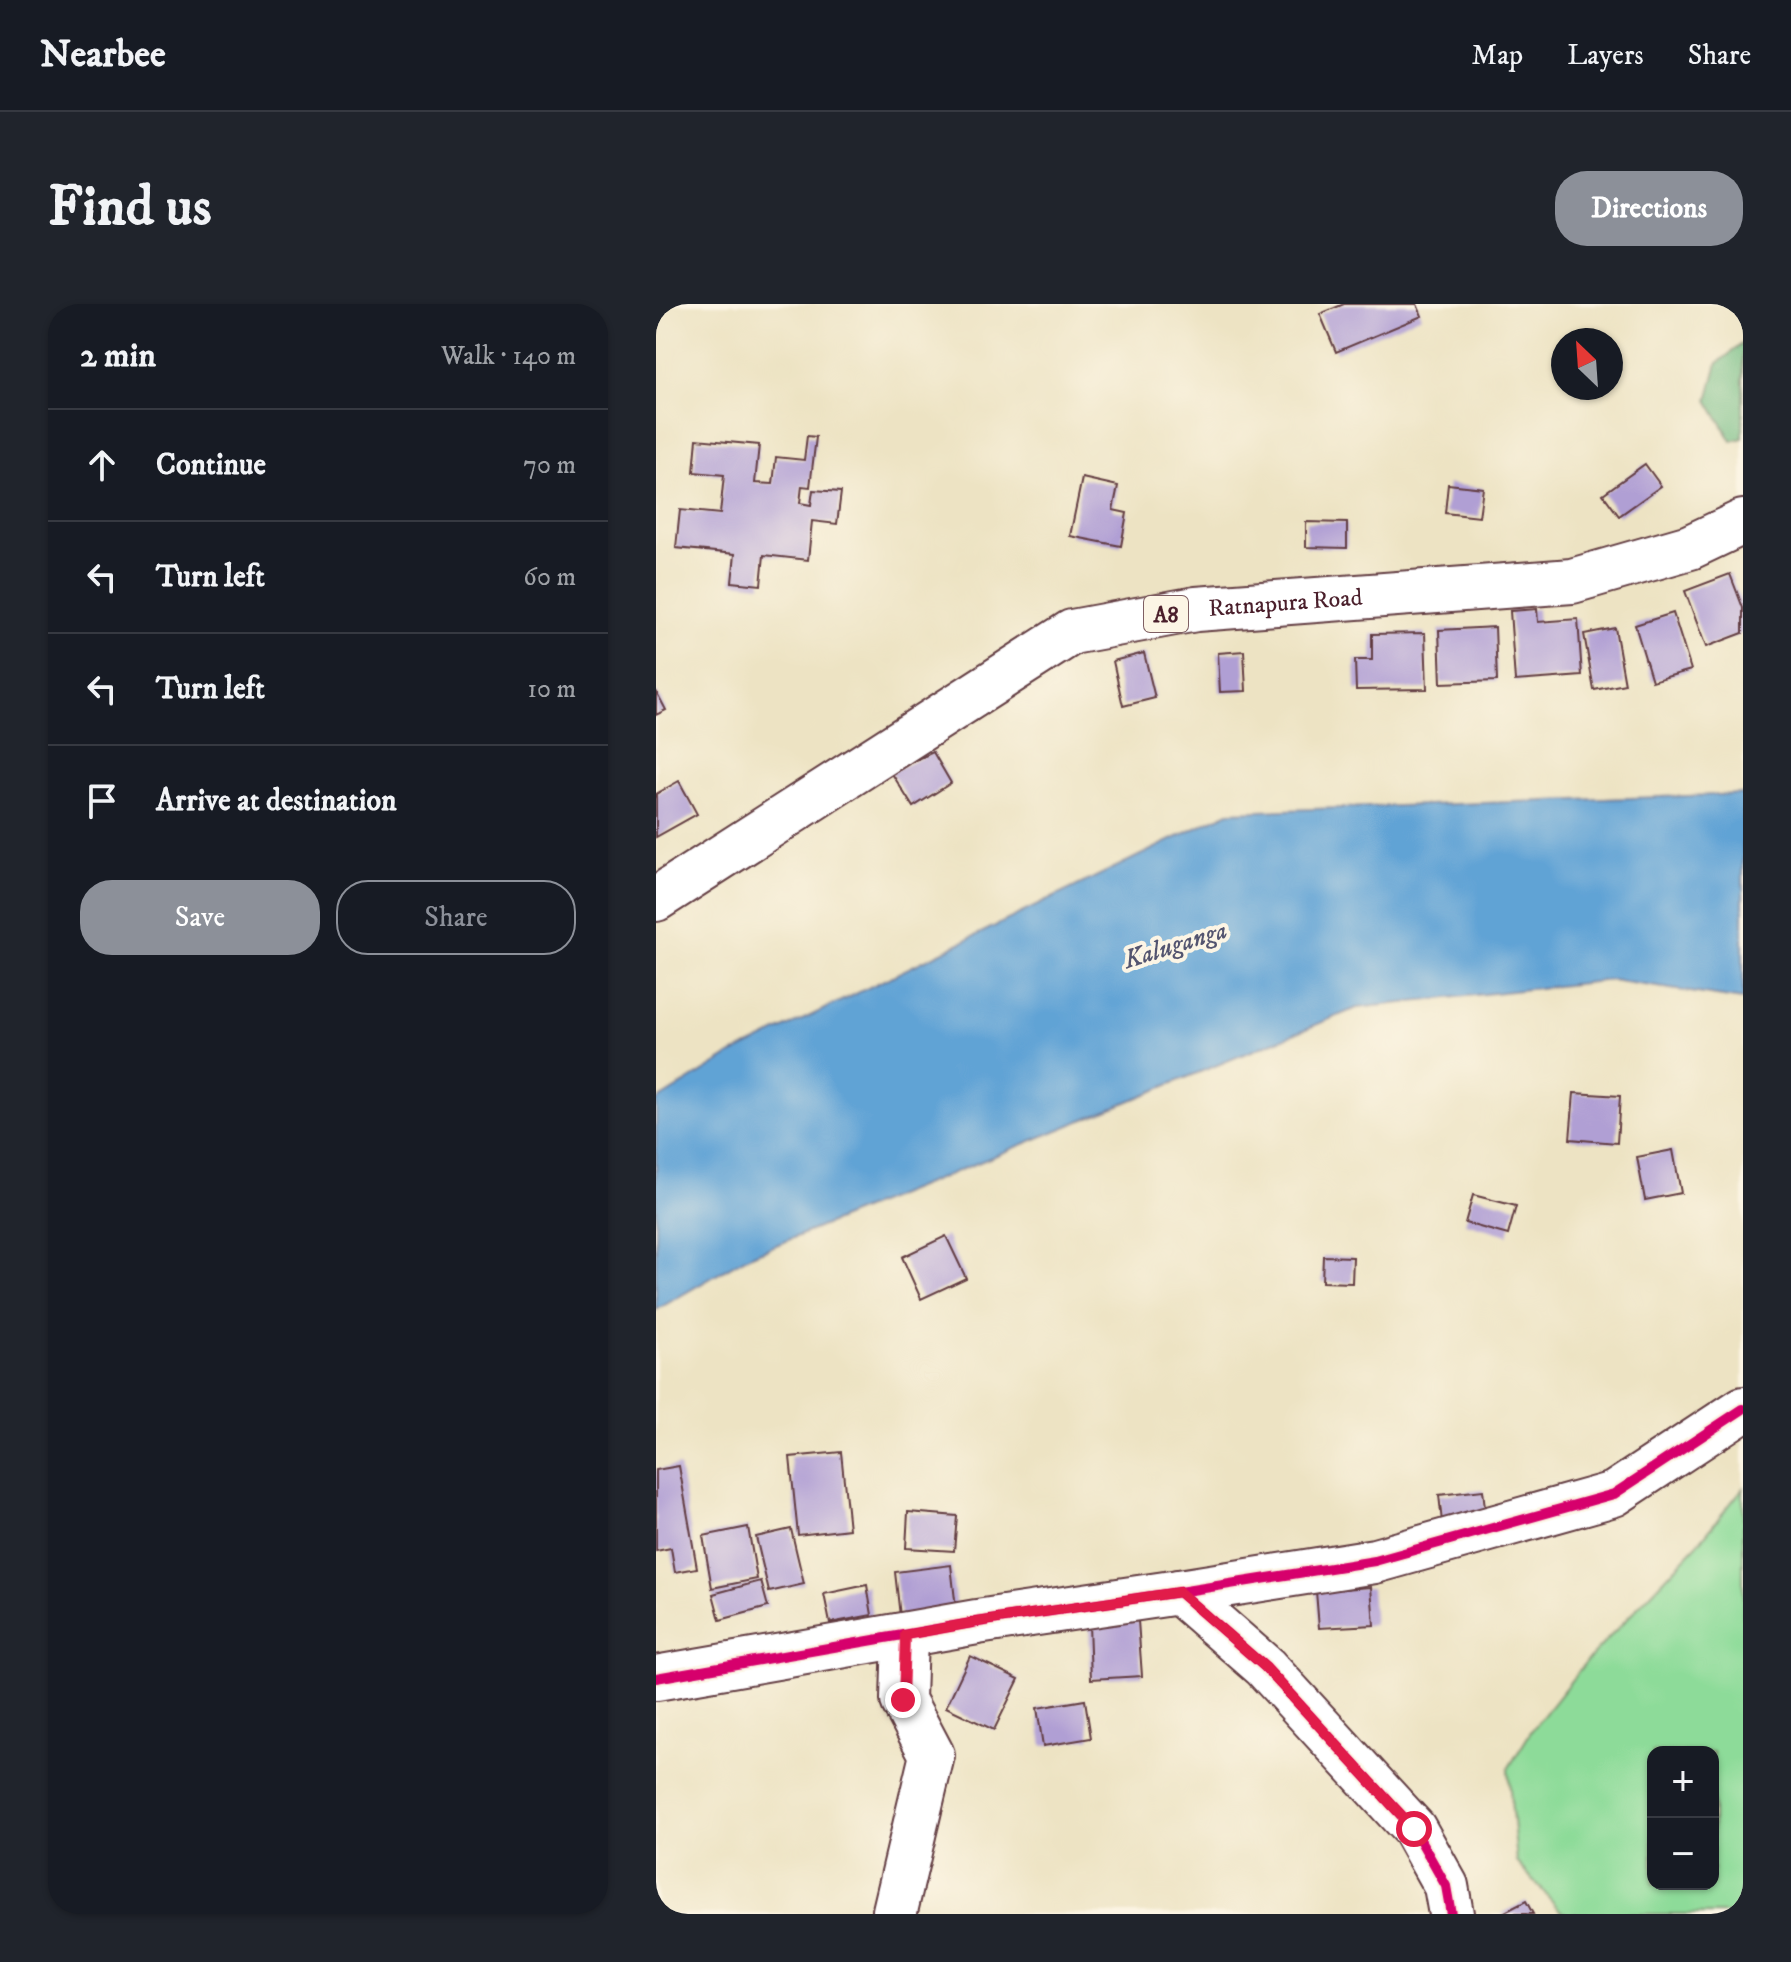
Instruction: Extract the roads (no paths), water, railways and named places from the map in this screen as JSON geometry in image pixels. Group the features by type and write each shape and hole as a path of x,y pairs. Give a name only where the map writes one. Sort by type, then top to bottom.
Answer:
{"main road":[{"name":"Ratnapura Road","path":"656,899 1072,632 1196,609 1572,581 1690,547 1743,522"},
{"path":"656,1678 977,1622 1375,1561 1614,1494 1743,1409"},
{"path":"1179,1592 1265,1667 1414,1829 1446,1886 1451,1914"},
{"path":"895,1911 932,1755 903,1700 905,1635"}],"water":[{"name":"Kaluganga","path":"1743,794 1743,1000 1611,980 1357,1008 749,1256 656,1310 656,1101 732,1054 1229,812"}]}
